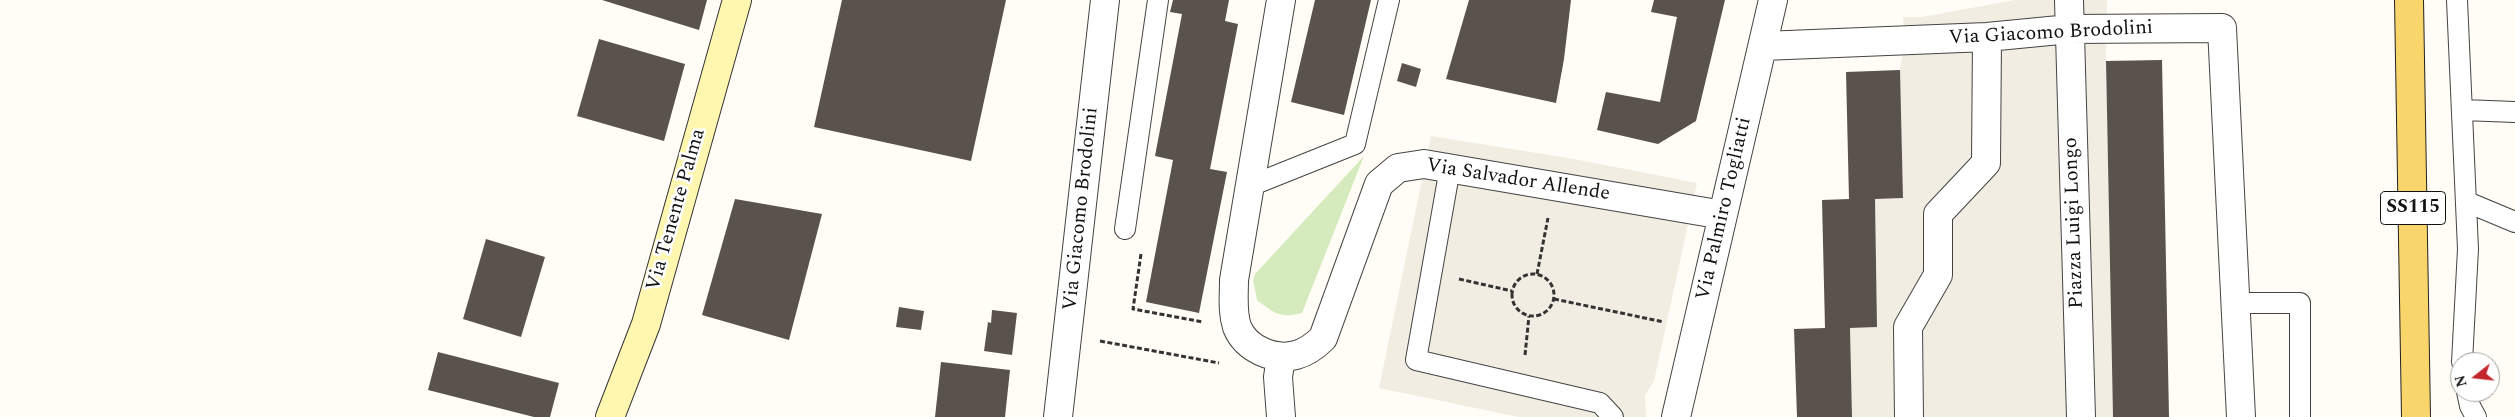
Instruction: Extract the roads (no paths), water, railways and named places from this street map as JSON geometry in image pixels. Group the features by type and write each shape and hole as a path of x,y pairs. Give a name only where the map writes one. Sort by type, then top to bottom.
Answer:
{"main road":[{"name":"Via Tenente Palma","path":"610,417 646,324 737,0"},
{"name":"SS115","path":"2409,0 2416,417"}],"street":[{"name":"Via Giacomo Brodolini","path":"1058,417 1106,0"},
{"path":"1281,417 1278,377 1280,357 1254,347 1238,328 1234,314 1234,280 1282,0"},
{"name":"Via Palmiro Togliatti","path":"1676,417 1773,0"},
{"name":"Piazza Luigi Longo","path":"2069,0 2081,417"},
{"name":"Via Giacomo Brodolini","path":"1762,46 1987,37 2070,29 2222,28 2241,417"},
{"path":"1909,417 1908,327 1938,275 1938,214 1986,163 1987,37"},
{"name":"Via Salvador Allende","path":"1280,357 1296,355 1311,349 1323,338 1379,184 1398,168 1424,164 1723,215"}],"lane":[{"path":"1125,229 1158,0"},
{"path":"1250,186 1355,144 1389,0"},
{"path":"2457,0 2468,249 2463,352"},
{"path":"2463,110 2515,112"},
{"path":"1450,168 1416,360 1600,403 1613,417"},
{"path":"2467,202 2515,222"},
{"path":"2235,303 2300,303 2300,417"},
{"path":"2471,402 2476,417"}]}
